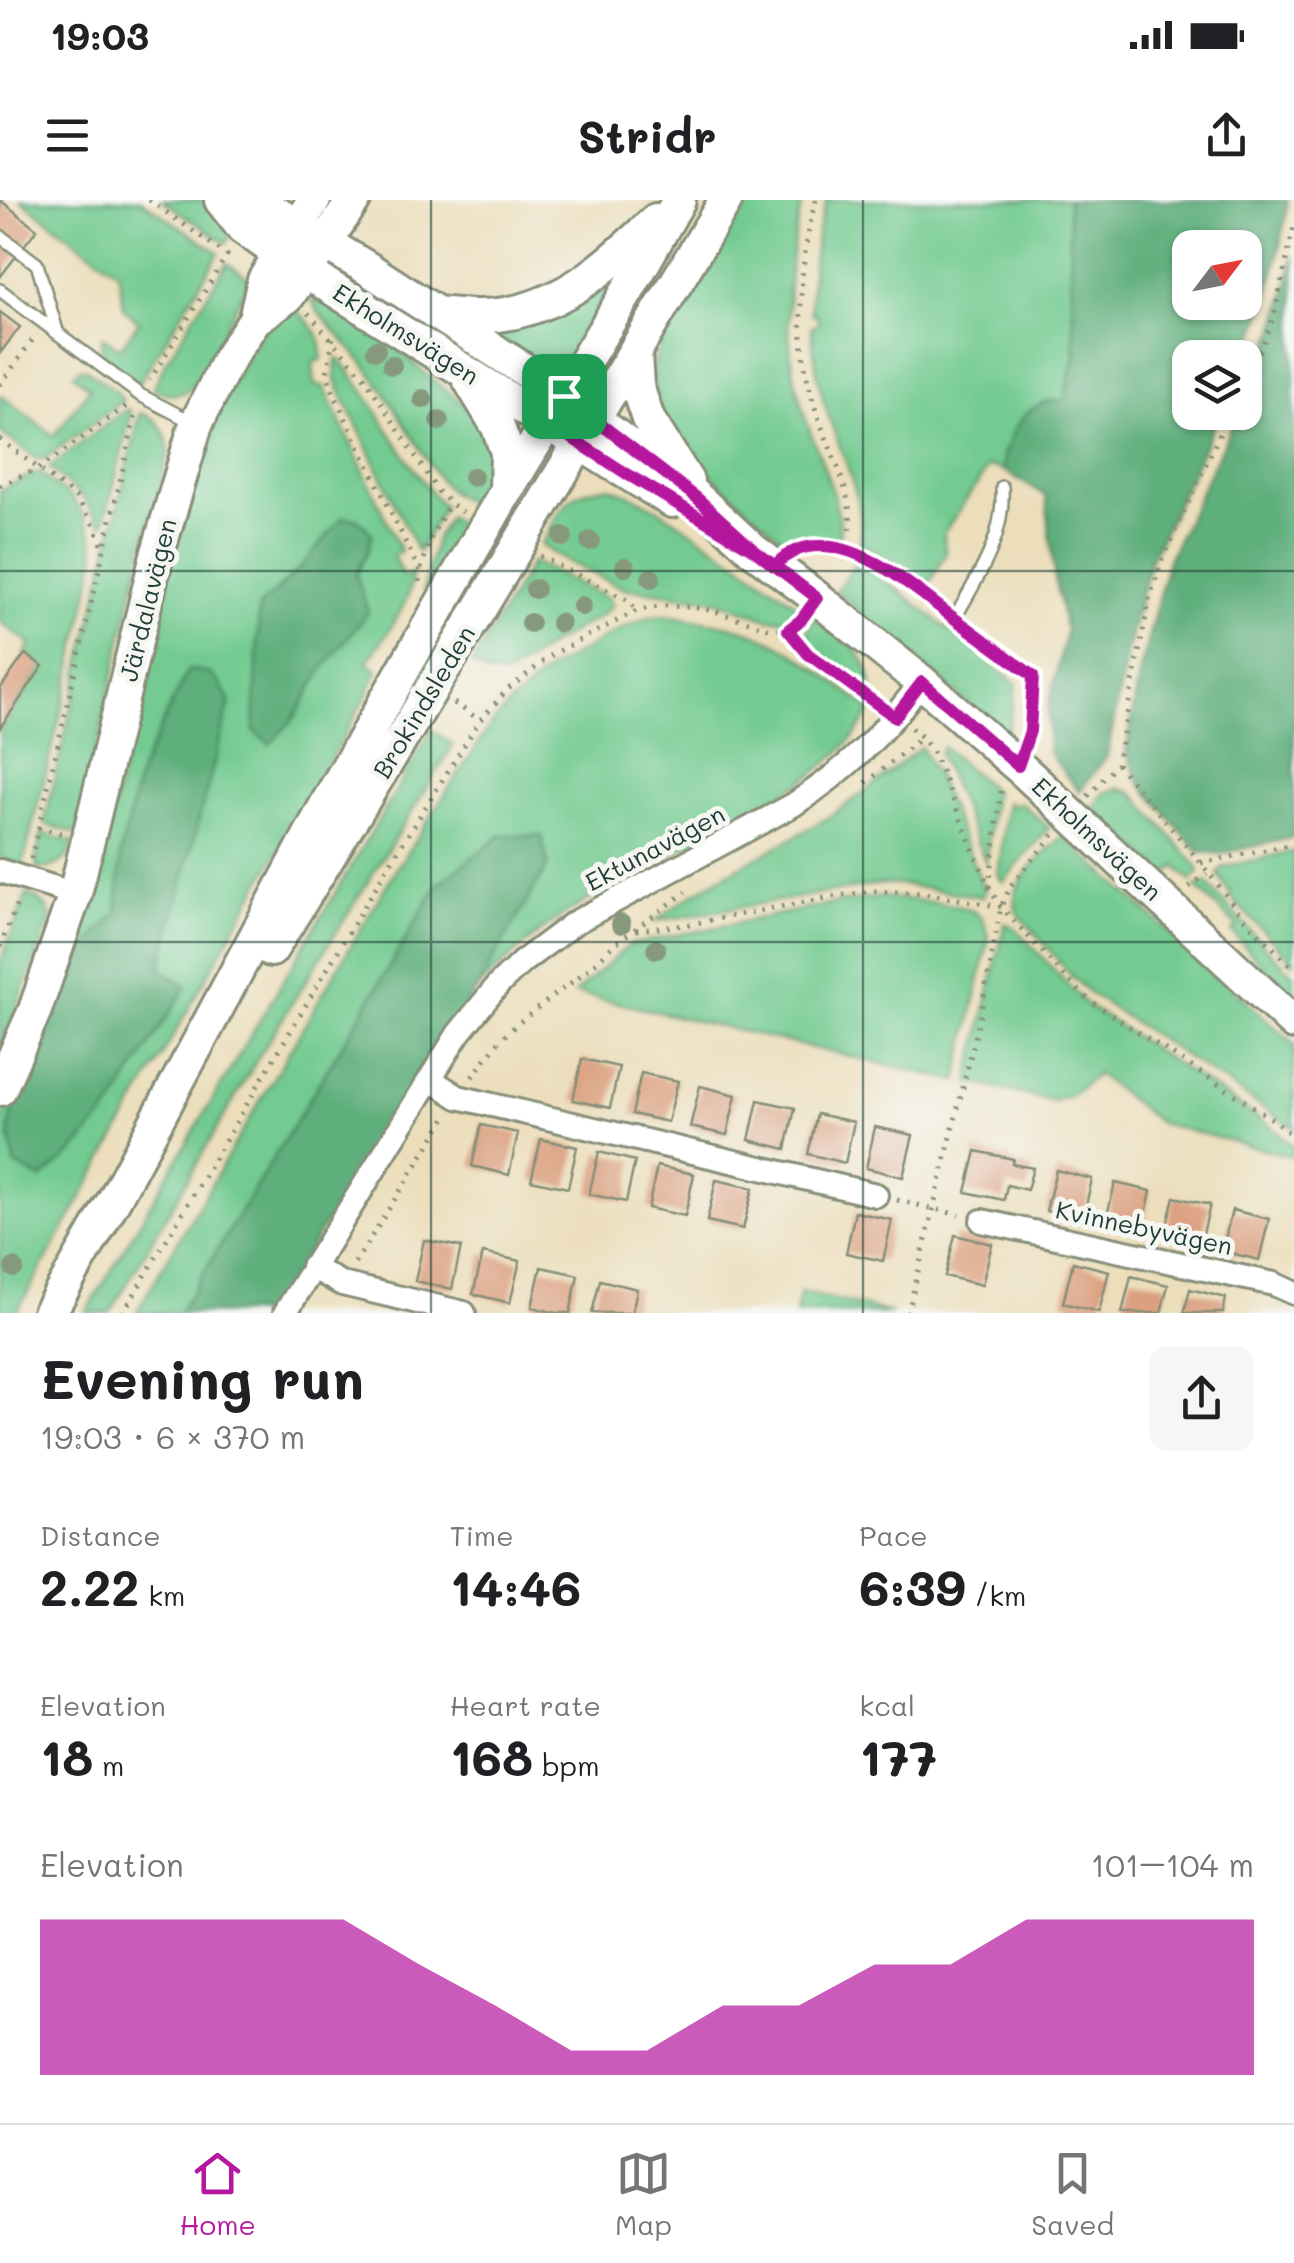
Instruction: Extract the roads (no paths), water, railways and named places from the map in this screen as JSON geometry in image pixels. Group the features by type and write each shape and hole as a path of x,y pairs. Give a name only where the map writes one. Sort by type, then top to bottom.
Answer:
{"main road":[{"name":"Ekholmsvägen","path":"221,200 239,228 261,204 296,253 460,368 555,409"},
{"name":"Järdalavägen","path":"0,1089 35,1010 75,894 156,559 196,424 228,360 296,253 354,200"},
{"path":"434,313 506,314 561,296 594,276 678,200"},
{"name":"Brokindsleden","path":"49,1313 326,805 678,200"},
{"name":"Brokindsleden","path":"114,1200 354,816 726,200"},
{"name":"Ekholmsvägen","path":"296,253 366,268 434,313 555,409 697,498 764,558 922,682 1009,778 1294,1022"},
{"path":"635,353 637,386 648,419 697,498"},
{"path":"460,368 498,427 507,452 506,491"},
{"name":"Ekholmsvägen","path":"588,431 627,474 764,558"}],"street":[{"name":"Ektunavägen","path":"285,1313 458,1034 522,962 574,923 816,790 861,755 922,682"},
{"path":"0,871 75,894"},
{"path":"430,1079 458,1097 876,1195"},
{"name":"Kvinnebyvägen","path":"982,1220 1274,1284 1294,1293"},
{"path":"312,1266 342,1284 464,1313"}],"lane":[{"path":"0,236 37,264 58,334"},
{"path":"0,290 140,395 196,424"},
{"path":"954,618 995,543 1002,487"},
{"path":"764,558 807,546 826,546 860,555 903,580 1033,676 1030,731 1009,778"}]}
